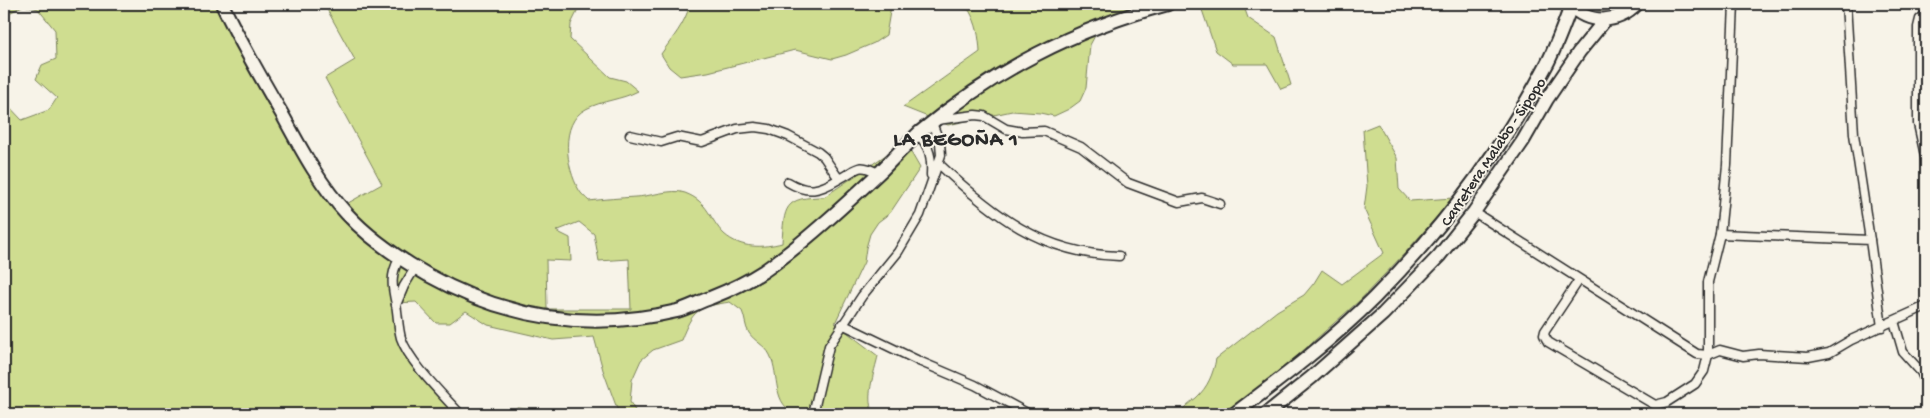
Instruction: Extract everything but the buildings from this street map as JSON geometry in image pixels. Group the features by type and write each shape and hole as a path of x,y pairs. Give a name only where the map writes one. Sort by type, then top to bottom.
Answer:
{"main road":[{"path":"222,4 305,156 324,186 347,214 370,236 399,259 457,291 499,306 550,318 592,322 628,320 679,311 725,292 762,272 803,241 918,134 980,86 1026,58 1101,25 1168,4"},
{"path":"1570,5 1586,17 1604,20 1620,17 1637,4"},
{"name":"Carretera Malabo - Sipopo","path":"1234,414 1296,368 1372,300 1423,246 1460,201 1509,128 1549,60 1570,5"},
{"name":"Carretera Malabo - Sipopo","path":"1266,414 1312,377 1383,314 1439,256 1474,212 1523,141 1547,99 1579,52 1604,20"}],"street":[{"path":"1579,280 1545,332 1545,339 1656,405 1662,405 1700,380 1708,355 1708,282 1720,234 1728,165 1734,4"},
{"path":"1846,4 1854,134 1882,326"},
{"path":"1926,14 1920,20 1918,27 1917,88 1918,124 1926,160"},
{"path":"813,414 830,346 842,324 862,296 898,252 920,215 938,164 941,148 934,122 975,114 984,116 1006,128 1023,132 1044,131 1081,146 1128,183 1179,202 1202,198 1220,204"},
{"path":"630,134 661,142 677,137 702,142 737,129 755,127 768,129 788,136 818,152 824,157 839,180"},
{"path":"918,134 926,143 932,157 931,180"},
{"path":"938,164 999,215 1024,232 1082,253 1118,256"},
{"path":"788,182 808,190 824,187 860,167 866,166 878,173"},
{"path":"1474,212 1697,354 1708,355 1720,350 1744,356 1759,354 1808,357 1828,353 1851,340 1926,306"},
{"path":"1720,234 1870,240"},
{"path":"399,259 392,276 391,287 401,338 406,349 460,414"},
{"path":"396,305 404,286 415,268"},
{"path":"1894,321 1903,352 1921,372 1926,383"},
{"path":"842,324 921,362 976,385 1029,414"}],"green space":[{"path":"4,4 223,4 341,207 382,184 325,78 355,60 324,4 581,4 571,24 570,39 610,77 626,81 638,91 586,109 577,116 572,124 568,135 568,158 574,181 580,191 589,201 641,197 667,192 685,193 704,206 724,234 745,245 767,246 782,243 784,221 789,206 801,199 824,197 905,142 920,168 890,213 878,222 870,234 864,262 835,323 878,356 870,395 870,402 875,414 798,414 789,410 780,397 770,355 749,333 742,311 730,302 703,308 693,316 681,340 653,350 641,360 632,380 630,402 637,414 619,414 603,370 594,337 553,340 488,325 466,311 450,323 436,323 416,302 396,303 401,334 410,355 462,414 30,414 4,412 4,101 22,120 49,110 57,98 36,79 42,65 56,59 55,30 38,9 24,5 4,16","holes":["579,222 594,234 599,261 629,259 631,309 547,309 546,260 571,261 570,238 556,231"]},
{"path":"690,4 896,4 891,6 886,35 874,43 846,55 832,59 795,50 708,72 680,76 669,67 661,54 682,24"},
{"path":"947,4 1183,4 1097,32 1090,45 1086,88 1080,101 1069,109 1054,116 1012,111 948,125 903,107 980,52 977,30 969,10"},
{"path":"1200,4 1243,4 1248,18 1276,37 1291,85 1281,89 1267,64 1233,64 1216,51"},
{"path":"1582,4 1622,4 1602,10"},
{"path":"1378,124 1397,158 1399,189 1410,201 1453,198 1405,253 1359,301 1280,371 1222,414 1179,414 1207,385 1216,359 1277,311 1304,295 1322,270 1342,284 1384,253 1364,209 1367,186 1363,130"},
{"path":"517,407 551,411 554,414 510,414"}],"district":[{"name":"LA BEGOÑA 1","path":"956,138"}]}
